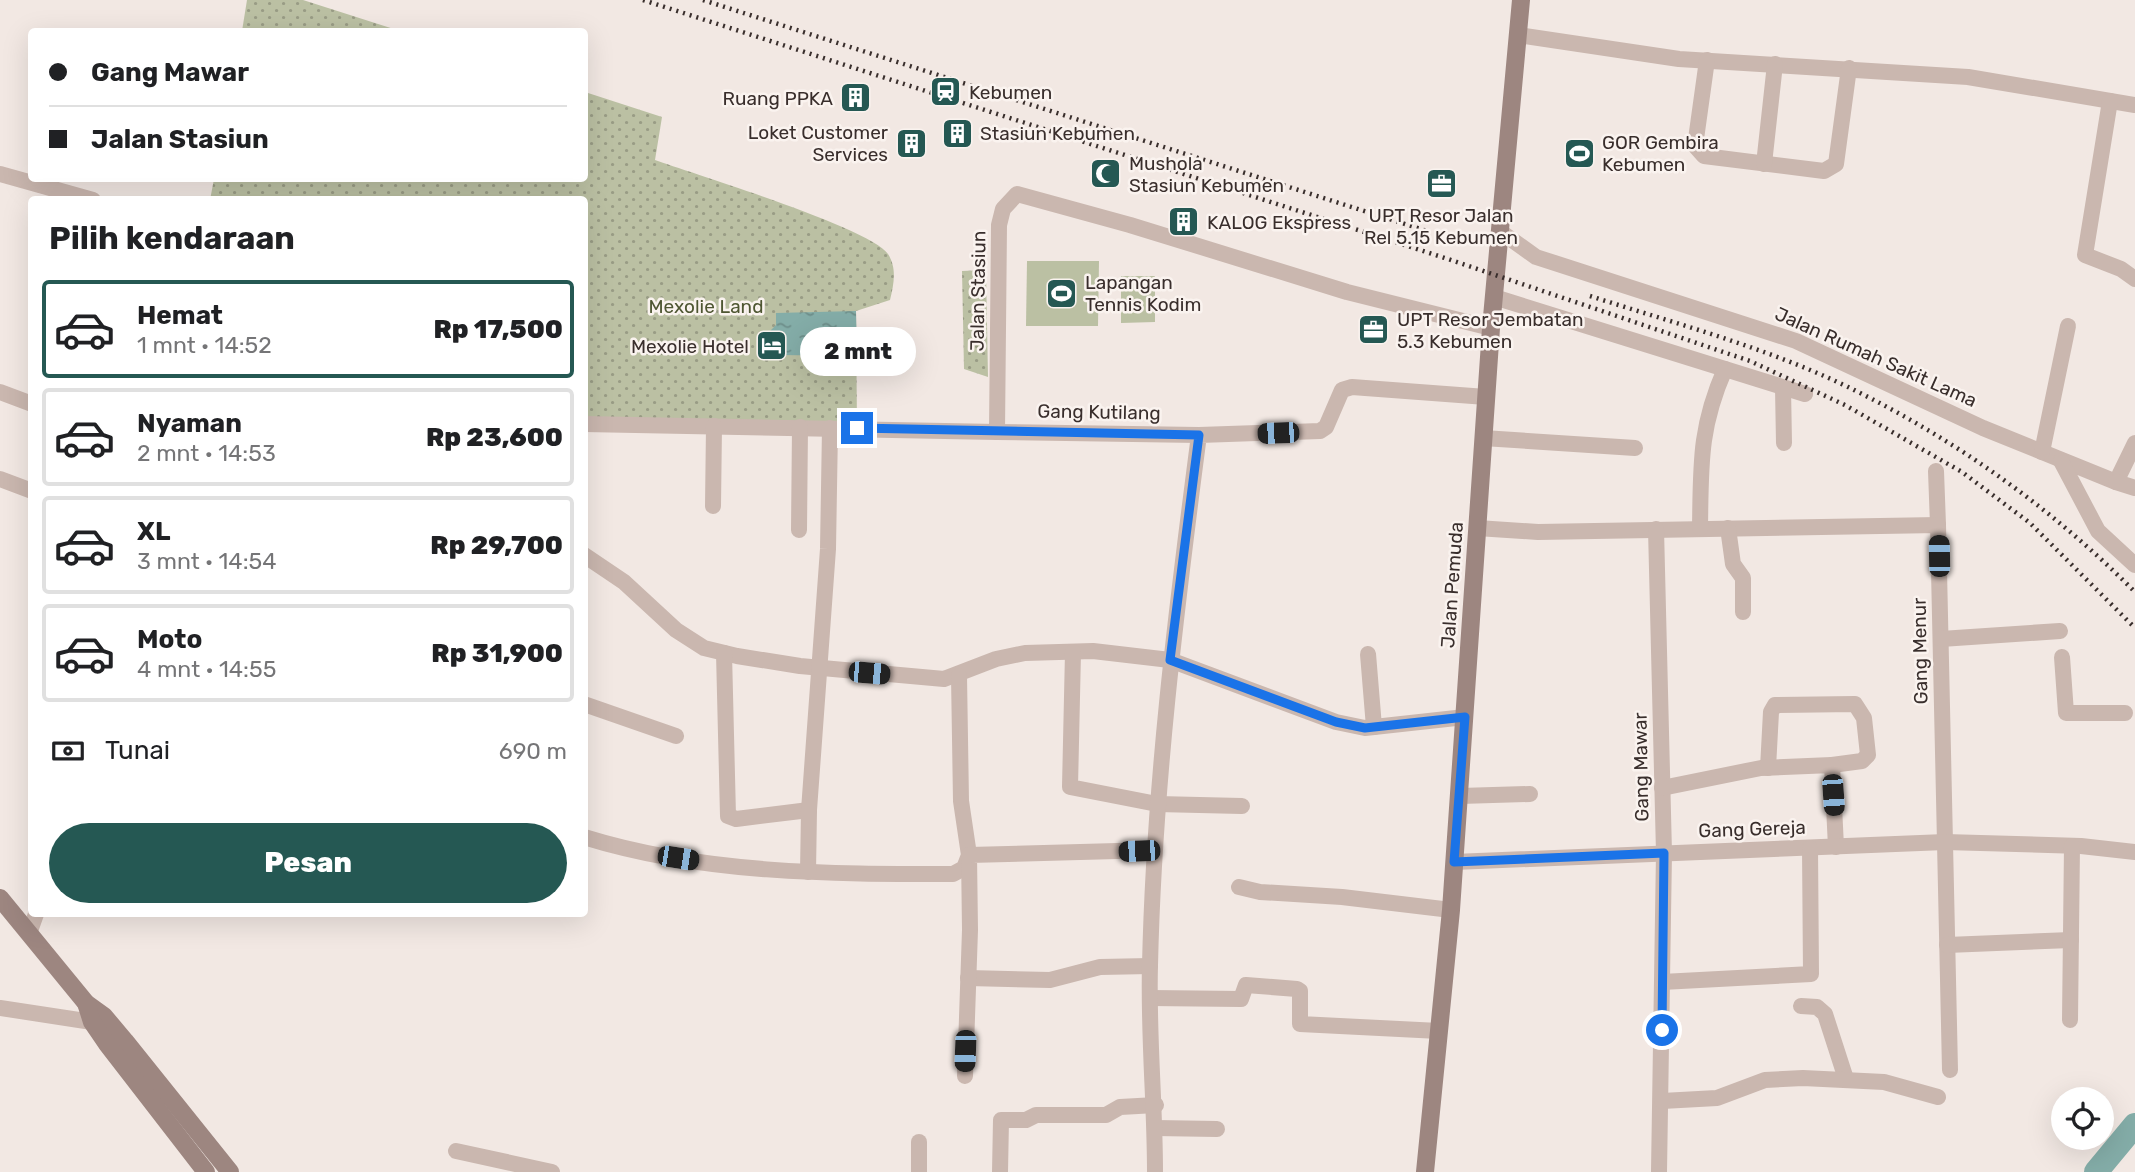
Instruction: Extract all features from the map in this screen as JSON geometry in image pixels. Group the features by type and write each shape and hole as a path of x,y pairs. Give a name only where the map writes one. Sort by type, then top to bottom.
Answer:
{"main road":[{"name":"Jalan Pemuda","path":"1425,1172 1451,910 1491,328 1521,0"},
{"path":"0,898 30,931 86,1003 206,1172"},
{"path":"98,1019 230,1172"}],"street":[{"path":"1518,35 1707,60 1968,77 2135,105"},
{"path":"1707,60 1696,147 1709,158 1825,171 1834,167 1849,68"},
{"path":"1764,164 1775,64"},
{"path":"2110,101 2085,255 2121,269 2135,279"},
{"path":"0,174 28,182"},
{"path":"29,182 79,196"},
{"name":"Jalan Stasiun","path":"998,432 999,225 1003,209 1017,194 1130,225 1347,292 1491,328"},
{"name":"Jalan Rumah Sakit Lama","path":"1501,232 1536,257 1796,341 1889,386 2061,461 2135,488"},
{"path":"1494,297 1805,394"},
{"path":"2042,452 2068,326"},
{"path":"1700,528 1702,435 1711,400 1725,369"},
{"name":"Gang Kutilang","path":"998,432 1199,435 1320,431 1326,427 1342,390 1352,387 1486,397"},
{"path":"1783,388 1784,443"},
{"path":"0,392 28,402"},
{"path":"588,424 998,432"},
{"path":"713,506 714,426"},
{"path":"799,530 800,427"},
{"path":"808,872 809,810 828,550 830,428"},
{"path":"1155,1172 1156,1105 1150,998 1154,850 1170,660 1199,435"},
{"path":"1483,438 1635,448"},
{"path":"2116,482 2135,443"},
{"path":"2061,461 2098,531 2135,565"},
{"name":"Gang Menur","path":"1937,471 1950,1070"},
{"path":"0,479 28,490"},
{"path":"1478,528 1538,532 1938,525"},
{"path":"1728,528 1733,564 1743,578 1743,612"},
{"name":"Gang Mawar","path":"1656,529 1664,853 1659,1172"},
{"path":"588,558 624,582 676,629 704,648 724,653 819,668 944,679 959,676 996,659 1025,653 1073,652 1170,660 1336,722 1374,727 1465,717"},
{"path":"1941,639 2060,631"},
{"path":"1073,652 1070,786 1157,804 1242,806"},
{"path":"724,653 728,816 736,819 809,810"},
{"path":"1368,654 1374,727"},
{"path":"2062,657 2066,713 2125,713"},
{"path":"959,676 961,801 969,855 965,1076"},
{"path":"1662,788 1768,768 1863,761 1868,755 1864,718 1856,704 1775,705 1772,712 1768,768"},
{"path":"588,705 676,736"},
{"path":"1832,765 1836,847"},
{"path":"1460,796 1530,794"},
{"path":"588,837 626,850 755,870 953,874 964,868 969,855"},
{"name":"Gang Gereja","path":"1454,862 1945,842 2072,846 2135,852"},
{"path":"2070,1020 2072,846"},
{"path":"1662,982 1811,974 1810,848"},
{"path":"969,855 1154,850"},
{"path":"1238,887 1260,892 1342,897 1451,910"},
{"path":"30,931 35,917"},
{"path":"1947,945 2071,940"},
{"path":"968,978 1050,980 1100,967 1150,966"},
{"path":"1150,998 1241,999 1246,985 1297,989 1300,1024 1439,1031"},
{"path":"1801,1006 1817,1007 1825,1014 1846,1079"},
{"path":"0,1008 98,1019"},
{"path":"1662,1101 1717,1098 1775,1078 1884,1082 1938,1097"},
{"path":"1000,1172 1001,1120 1026,1120 1036,1115 1106,1115 1120,1107 1156,1105"},
{"path":"1155,1128 1217,1129"},
{"path":"919,1142 919,1172"},
{"path":"456,1151 552,1172"}],"green space":[{"path":"247,0 303,0 391,28 242,28"},
{"name":"Mexolie Land","path":"588,93 662,117 655,160 817,217 875,243 891,259 893,282 890,300 856,311 857,428 588,424 588,196 211,196 213,182 588,182"},
{"name":"Lapangan Tennis Kodim","path":"1027,261 1099,261 1098,326 1026,326"},
{"path":"986,270 988,377 964,369 962,271"},
{"path":"1121,276 1155,276 1155,322 1121,323"}],"water":[{"path":"856,311 857,356 778,355 768,343 769,332 776,325 776,313"}],"waterway":[{"path":"2096,1172 2135,1125"}],"railway":[{"path":"643,0 1448,259 1750,361 1845,405 1962,472 2030,523 2135,628"},
{"path":"703,0 1430,232"},
{"path":"1590,296 1787,361 1889,408 1965,453 2036,504 2104,561 2135,592"}],"place":[{"name":"Kebumen","path":"946,92"},
{"name":"Ruang PPKA","path":"856,98"},
{"name":"Stasiun Kebumen","path":"957,133"},
{"name":"Loket Customer Services","path":"911,143"},
{"name":"GOR Gembira Kebumen","path":"1579,153"},
{"name":"Mushola Stasiun Kebumen","path":"1106,174"},
{"name":"UPT Resor Jalan Rel 5.15 Kebumen","path":"1441,184"},
{"name":"KALOG Ekspress","path":"1184,222"},
{"name":"Lapangan Tennis Kodim","path":"1062,293"},
{"name":"UPT Resor Jembatan 5.3 Kebumen","path":"1374,330"},
{"name":"Mexolie Hotel","path":"772,346"}],"route":[{"path":"857,428 1199,435 1170,660 1336,722 1365,728 1465,717 1454,862 1664,853 1662,1030"}]}
